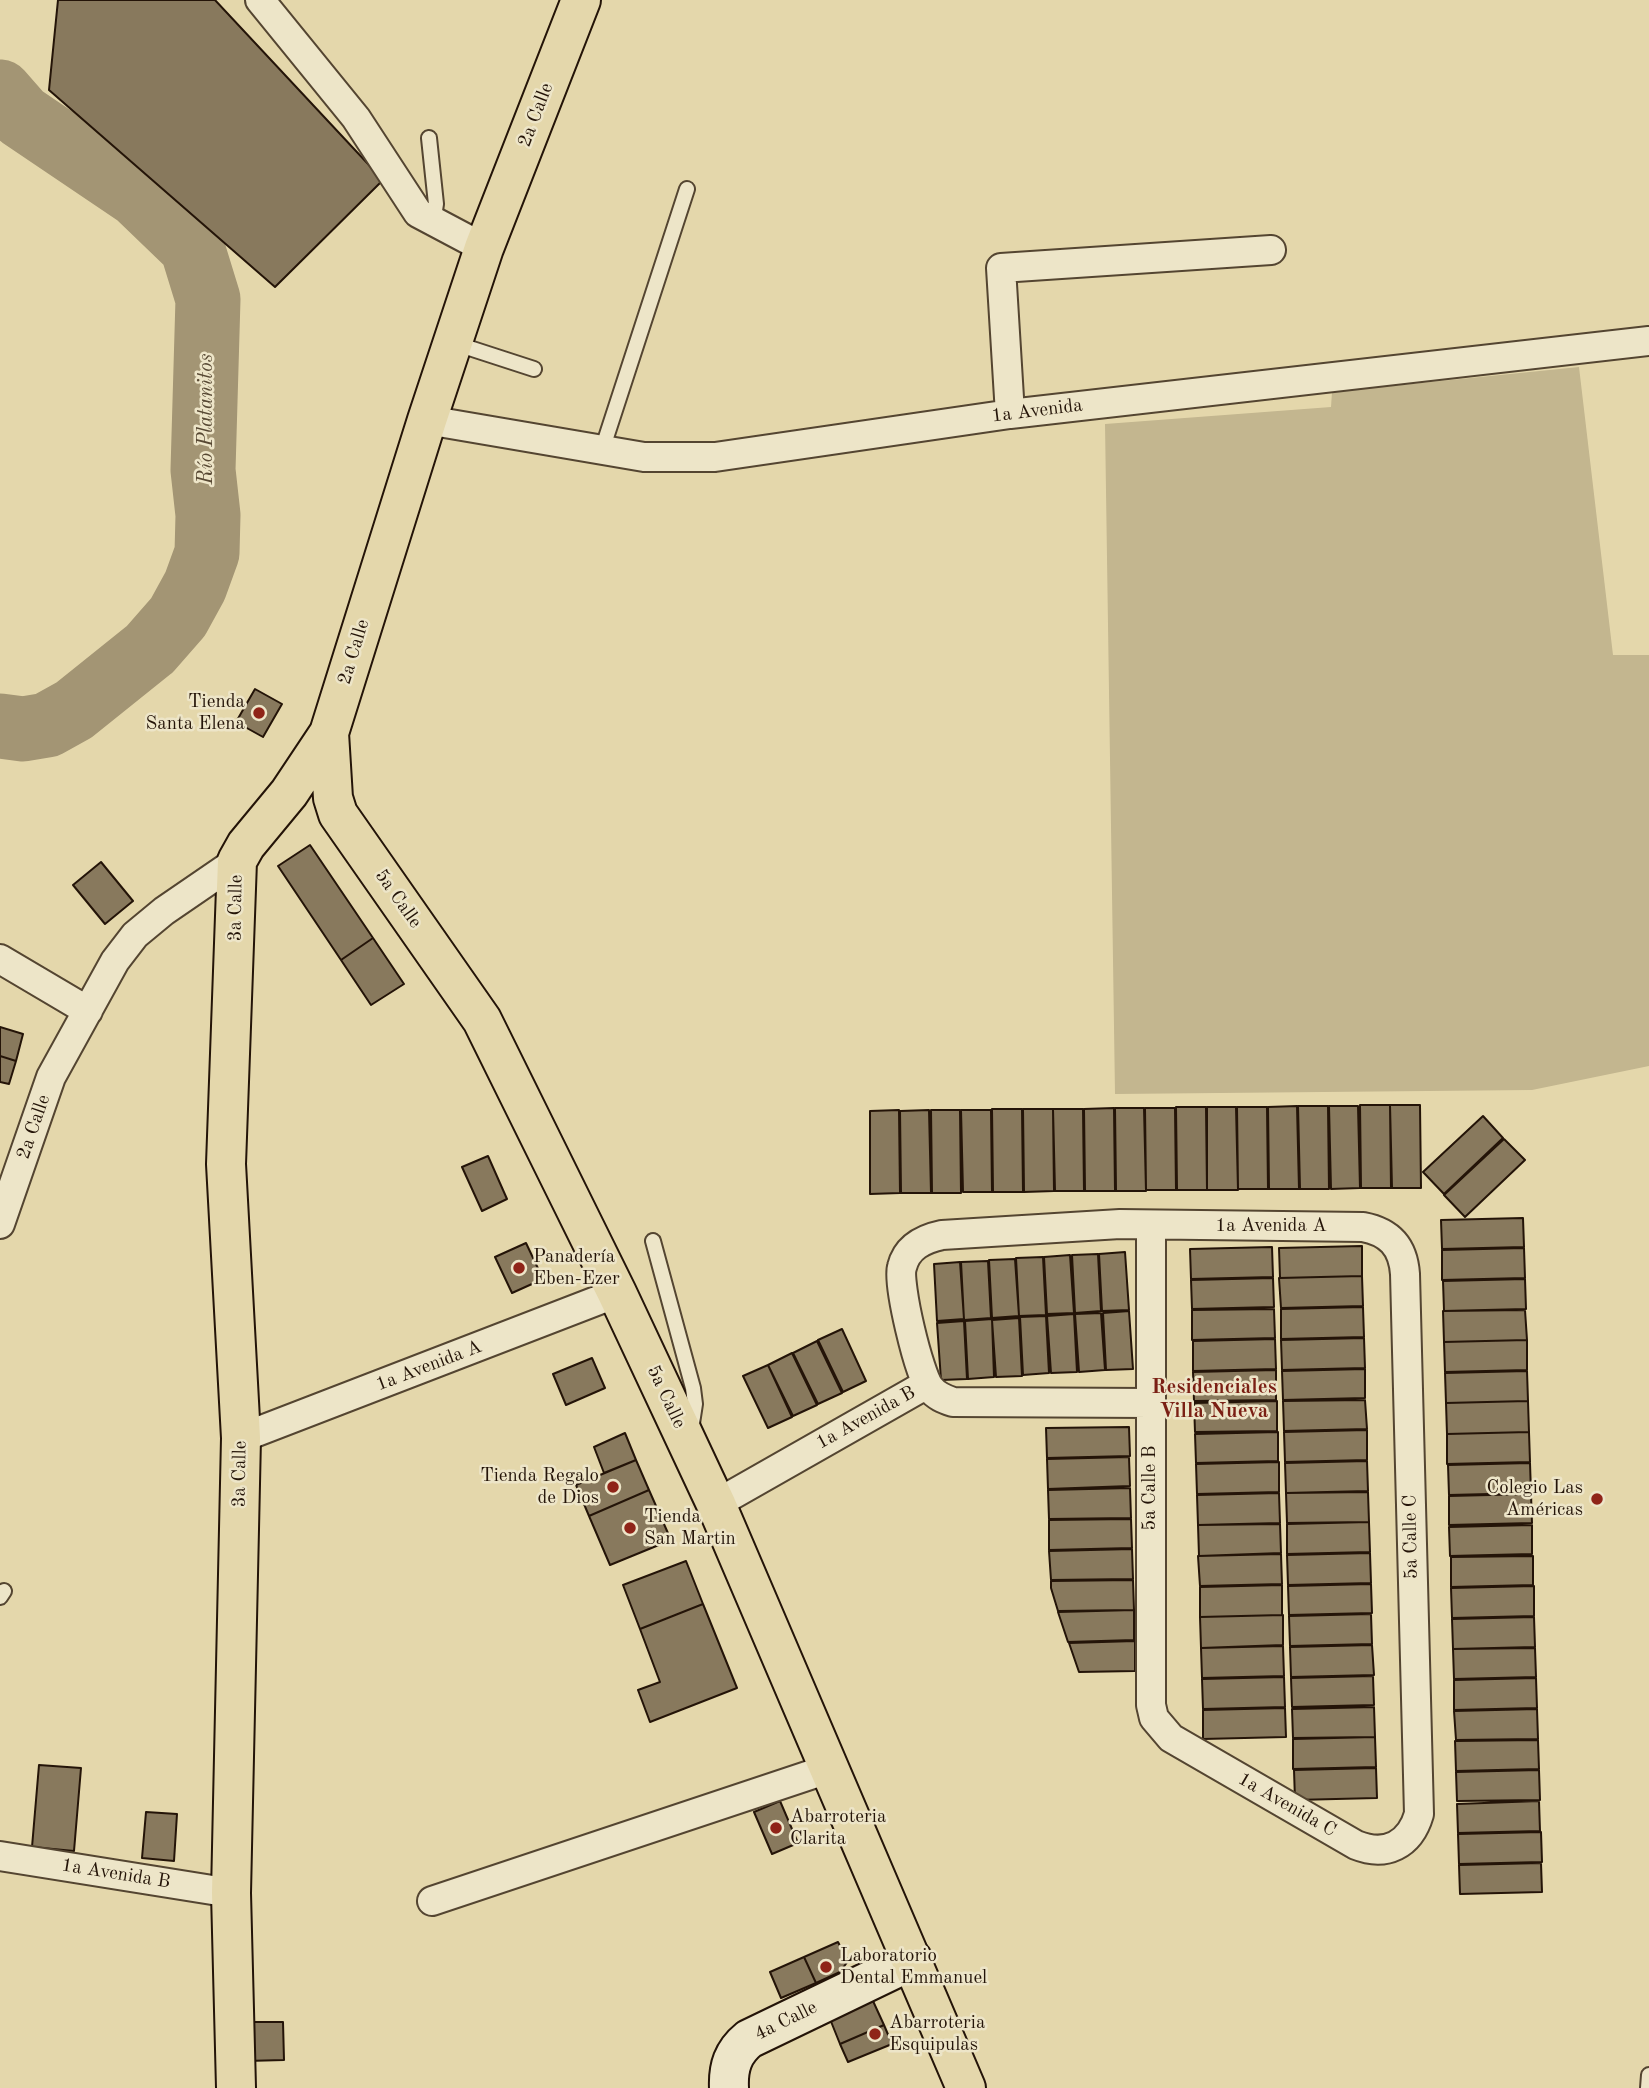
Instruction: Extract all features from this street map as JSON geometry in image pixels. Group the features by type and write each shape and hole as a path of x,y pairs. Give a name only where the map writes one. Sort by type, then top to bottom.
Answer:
{"main road":[{"name":"2a Calle","path":"237,861 329,733 484,248 581,0"},
{"name":"5a Calle","path":"329,733 332,798 338,814 482,1020 617,1293 716,1504 966,2088"},
{"path":"268,820 290,810 315,809 338,814"},
{"name":"3a Calle","path":"236,2088 231,1893 241,1438 226,1164 237,861"},
{"name":"4a Calle","path":"729,2088 730,2064 741,2045 749,2039 913,1960"}],"street":[{"path":"260,0 356,118 418,213 433,224 484,248"},
{"path":"1010,414 1000,268 1270,250"},
{"name":"1a Avenida","path":"427,420 644,457 715,457 1010,414 1649,341"},
{"name":"2a Calle","path":"0,1224 51,1077 115,961 135,935 164,911 237,861"},
{"path":"0,958 88,1011"},
{"path":"927,1384 900,1279 907,1254 917,1244 942,1235 1114,1225 1151,1226"},
{"name":"1a Avenida A","path":"1151,1226 1363,1227 1389,1237"},
{"name":"5a Calle B","path":"1151,1226 1151,1705 1154,1718 1171,1738"},
{"name":"5a Calle C","path":"1389,1237 1399,1247 1405,1274 1419,1814 1407,1839"},
{"name":"1a Avenida A","path":"241,1438 617,1293"},
{"name":"1a Avenida B","path":"716,1504 927,1384 940,1397 953,1402 1150,1403"},
{"name":"1a Avenida C","path":"1171,1738 1356,1845 1382,1851 1407,1839"},
{"path":"432,1901 831,1768"},
{"name":"1a Avenida B","path":"0,1856 231,1893"}],"lane":[{"path":"429,138 436,204 433,224"},
{"path":"603,450 687,189"},
{"path":"453,342 534,369"},
{"path":"653,1241 693,1388 694,1418 687,1442"},
{"path":"1648,2088 1649,2075"}],"shaded area":[{"path":"1579,367 1613,655 1649,655 1649,1066 1532,1090 1115,1094 1105,424 1331,407 1332,392"}],"building":[{"path":"58,0 215,0 383,180 275,287 49,90"},
{"name":"Tienda Santa Elena","path":"255,689 282,704 263,737 236,722"},
{"path":"310,845 373,938 341,960 278,866"},
{"path":"101,862 133,901 105,924 73,885"},
{"path":"373,938 404,984 371,1005 341,960"},
{"path":"0,1027 23,1034 16,1061 0,1056"},
{"path":"0,1056 16,1061 9,1084 0,1082"},
{"path":"1360,1105 1390,1105 1391,1188 1361,1188"},
{"path":"1390,1105 1420,1105 1421,1188 1392,1188"},
{"path":"1297,1106 1299,1189 1269,1189 1268,1107"},
{"path":"1298,1106 1328,1106 1329,1189 1300,1189"},
{"path":"1329,1106 1358,1106 1360,1188 1331,1189"},
{"path":"1176,1107 1206,1107 1207,1190 1177,1190"},
{"path":"1207,1107 1236,1107 1238,1190 1207,1190"},
{"path":"1237,1107 1267,1107 1268,1189 1238,1189"},
{"path":"1114,1108 1115,1191 1085,1191 1084,1109"},
{"path":"1115,1108 1144,1108 1146,1191 1116,1191"},
{"path":"1145,1108 1175,1108 1176,1190 1146,1190"},
{"path":"992,1109 1022,1109 1023,1192 993,1192"},
{"path":"1023,1109 1053,1109 1054,1191 1024,1192"},
{"path":"1053,1109 1083,1109 1084,1191 1055,1191"},
{"path":"899,1110 900,1193 870,1194 870,1111"},
{"path":"929,1110 931,1193 901,1193 900,1111"},
{"path":"931,1110 960,1110 961,1193 932,1193"},
{"path":"961,1110 991,1110 992,1192 963,1192"},
{"path":"1483,1116 1503,1138 1444,1194 1423,1172"},
{"path":"1504,1139 1525,1160 1465,1217 1444,1195"},
{"path":"488,1156 507,1199 482,1211 462,1167"},
{"path":"1523,1218 1524,1247 1442,1249 1441,1220"},
{"name":"Panadería Eben-Ezer","path":"526,1243 543,1279 512,1293 495,1257"},
{"path":"1362,1246 1362,1276 1280,1278 1279,1248"},
{"path":"1272,1247 1273,1277 1191,1279 1190,1249"},
{"path":"1524,1248 1525,1278 1442,1280 1442,1250"},
{"path":"1125,1252 1129,1310 1102,1311 1099,1254"},
{"path":"1098,1254 1101,1311 1075,1313 1072,1255"},
{"path":"1070,1255 1074,1313 1047,1314 1044,1257"},
{"path":"1043,1257 1046,1315 1019,1316 1016,1258"},
{"path":"1015,1259 1019,1316 992,1318 989,1260"},
{"path":"988,1261 991,1318 964,1320 961,1262"},
{"path":"960,1262 964,1319 937,1321 934,1264"},
{"path":"1362,1276 1363,1306 1281,1308 1279,1278"},
{"path":"1273,1278 1274,1307 1192,1309 1191,1280"},
{"path":"1525,1279 1526,1309 1444,1311 1443,1281"},
{"path":"1363,1307 1364,1337 1281,1339 1281,1309"},
{"path":"1274,1309 1275,1338 1192,1340 1192,1310"},
{"path":"1525,1310 1527,1340 1444,1342 1443,1311"},
{"path":"1129,1311 1133,1369 1106,1370 1103,1313"},
{"path":"1101,1313 1105,1370 1079,1372 1075,1314"},
{"path":"1074,1314 1077,1372 1051,1373 1047,1316"},
{"path":"1046,1316 1049,1373 1023,1375 1020,1317"},
{"path":"1019,1318 1022,1376 996,1377 992,1320"},
{"path":"992,1319 994,1377 968,1379 965,1321"},
{"path":"964,1321 967,1379 941,1380 937,1323"},
{"path":"842,1329 866,1381 843,1392 818,1340"},
{"path":"1364,1338 1365,1368 1282,1370 1281,1340"},
{"path":"1275,1339 1276,1369 1193,1371 1193,1341"},
{"path":"1527,1340 1527,1370 1445,1372 1444,1342"},
{"path":"817,1341 842,1393 818,1404 793,1353"},
{"path":"792,1353 817,1405 793,1416 768,1365"},
{"path":"592,1358 605,1388 566,1405 553,1374"},
{"path":"768,1365 792,1417 768,1428 743,1376"},
{"path":"1365,1369 1365,1398 1283,1400 1282,1371"},
{"path":"1276,1370 1276,1400 1194,1401 1193,1372"},
{"path":"1527,1371 1528,1401 1446,1403 1445,1373"},
{"path":"1365,1400 1367,1429 1284,1431 1283,1401"},
{"path":"1277,1401 1277,1431 1195,1432 1194,1403"},
{"path":"1528,1401 1529,1432 1447,1434 1446,1403"},
{"path":"1129,1427 1130,1456 1047,1458 1046,1428"},
{"path":"1367,1430 1367,1460 1285,1462 1284,1432"},
{"path":"1278,1432 1278,1461 1196,1463 1195,1434"},
{"path":"1529,1432 1530,1462 1447,1464 1447,1434"},
{"path":"625,1433 636,1460 604,1473 594,1447"},
{"path":"1129,1457 1130,1486 1048,1489 1047,1459"},
{"name":"Tienda Regalo de Dios","path":"636,1460 649,1490 589,1516 576,1485"},
{"path":"1367,1461 1368,1491 1286,1493 1285,1463"},
{"path":"1279,1462 1279,1492 1197,1494 1196,1464"},
{"path":"1530,1463 1531,1493 1449,1495 1448,1465"},
{"path":"1130,1488 1131,1518 1049,1519 1048,1490"},
{"name":"Tienda San Martin","path":"649,1490 671,1540 610,1565 589,1516"},
{"path":"1368,1492 1369,1522 1287,1523 1286,1493"},
{"path":"1279,1493 1280,1523 1198,1525 1197,1495"},
{"path":"1531,1494 1532,1523 1449,1525 1449,1496"},
{"path":"1131,1519 1132,1548 1049,1550 1049,1520"},
{"path":"1369,1522 1370,1552 1287,1554 1287,1524"},
{"path":"1280,1524 1281,1553 1199,1556 1198,1525"},
{"path":"1532,1525 1532,1554 1450,1556 1449,1527"},
{"path":"1132,1549 1133,1579 1051,1580 1049,1551"},
{"path":"1370,1553 1371,1583 1288,1585 1287,1555"},
{"path":"1281,1554 1282,1584 1200,1586 1198,1556"},
{"path":"1533,1556 1533,1585 1451,1587 1451,1557"},
{"path":"686,1561 703,1604 640,1629 623,1585"},
{"path":"1133,1580 1134,1610 1058,1611 1051,1588 1051,1581"},
{"path":"1371,1584 1372,1613 1289,1615 1288,1586"},
{"path":"1282,1585 1282,1615 1200,1617 1200,1587"},
{"path":"1534,1586 1534,1616 1452,1618 1451,1588"},
{"path":"703,1604 737,1688 650,1722 638,1690 660,1682 640,1629"},
{"path":"1134,1610 1134,1640 1068,1642 1058,1612"},
{"path":"1371,1614 1372,1644 1290,1646 1289,1616"},
{"path":"1283,1615 1283,1645 1201,1648 1200,1617"},
{"path":"1534,1617 1535,1647 1453,1649 1452,1619"},
{"path":"1135,1641 1135,1671 1079,1672 1069,1643"},
{"path":"1372,1645 1374,1675 1291,1677 1290,1647"},
{"path":"1283,1646 1284,1676 1202,1678 1201,1648"},
{"path":"1535,1648 1536,1677 1454,1679 1453,1649"},
{"path":"1373,1676 1374,1705 1292,1707 1291,1678"},
{"path":"1284,1677 1285,1707 1203,1709 1202,1679"},
{"path":"1536,1678 1537,1708 1454,1710 1454,1680"},
{"path":"1374,1707 1375,1737 1293,1738 1292,1709"},
{"path":"1285,1708 1286,1737 1203,1739 1203,1710"},
{"path":"1537,1709 1538,1739 1456,1740 1454,1711"},
{"path":"1375,1737 1376,1767 1293,1769 1293,1739"},
{"path":"1538,1740 1539,1769 1456,1771 1455,1741"},
{"path":"39,1765 81,1768 74,1851 32,1847"},
{"path":"1376,1768 1377,1798 1295,1800 1294,1770"},
{"path":"1539,1770 1540,1800 1457,1801 1456,1772"},
{"name":"Abarroteria Clarita","path":"780,1801 798,1843 772,1854 754,1812"},
{"path":"1539,1801 1540,1831 1458,1833 1457,1804"},
{"path":"146,1812 177,1814 174,1861 142,1858"},
{"path":"1541,1832 1542,1862 1459,1864 1458,1834"},
{"path":"1541,1863 1542,1892 1460,1894 1459,1865"},
{"name":"Laboratorio Dental Emmanuel","path":"838,1942 848,1961 840,1972 816,1983 804,1957"},
{"path":"804,1957 816,1983 781,1998 770,1972"},
{"path":"873,2001 884,2025 840,2044 830,2019"},
{"path":"245,2022 283,2022 284,2060 246,2061"},
{"name":"Abarroteria Esquipulas","path":"884,2025 892,2044 848,2062 840,2044"}],"waterway":[{"name":"Río Platanitos","path":"0,92 21,116 138,195 192,247 208,299 203,470 208,515 207,553 195,586 178,617 150,649 74,710 47,725 23,729 0,726"}],"place":[{"name":"Tienda Santa Elena","path":"259,713"},
{"name":"Panadería Eben-Ezer","path":"519,1268"},
{"name":"Tienda Regalo de Dios","path":"613,1487"},
{"name":"Colegio Las Américas","path":"1597,1499"},
{"name":"Tienda San Martin","path":"630,1528"},
{"name":"Abarroteria Clarita","path":"776,1828"},
{"name":"Laboratorio Dental Emmanuel","path":"826,1967"},
{"name":"Abarroteria Esquipulas","path":"875,2034"}],"district":[{"name":"Residenciales Villa Nueva","path":"1214,1399"}]}
